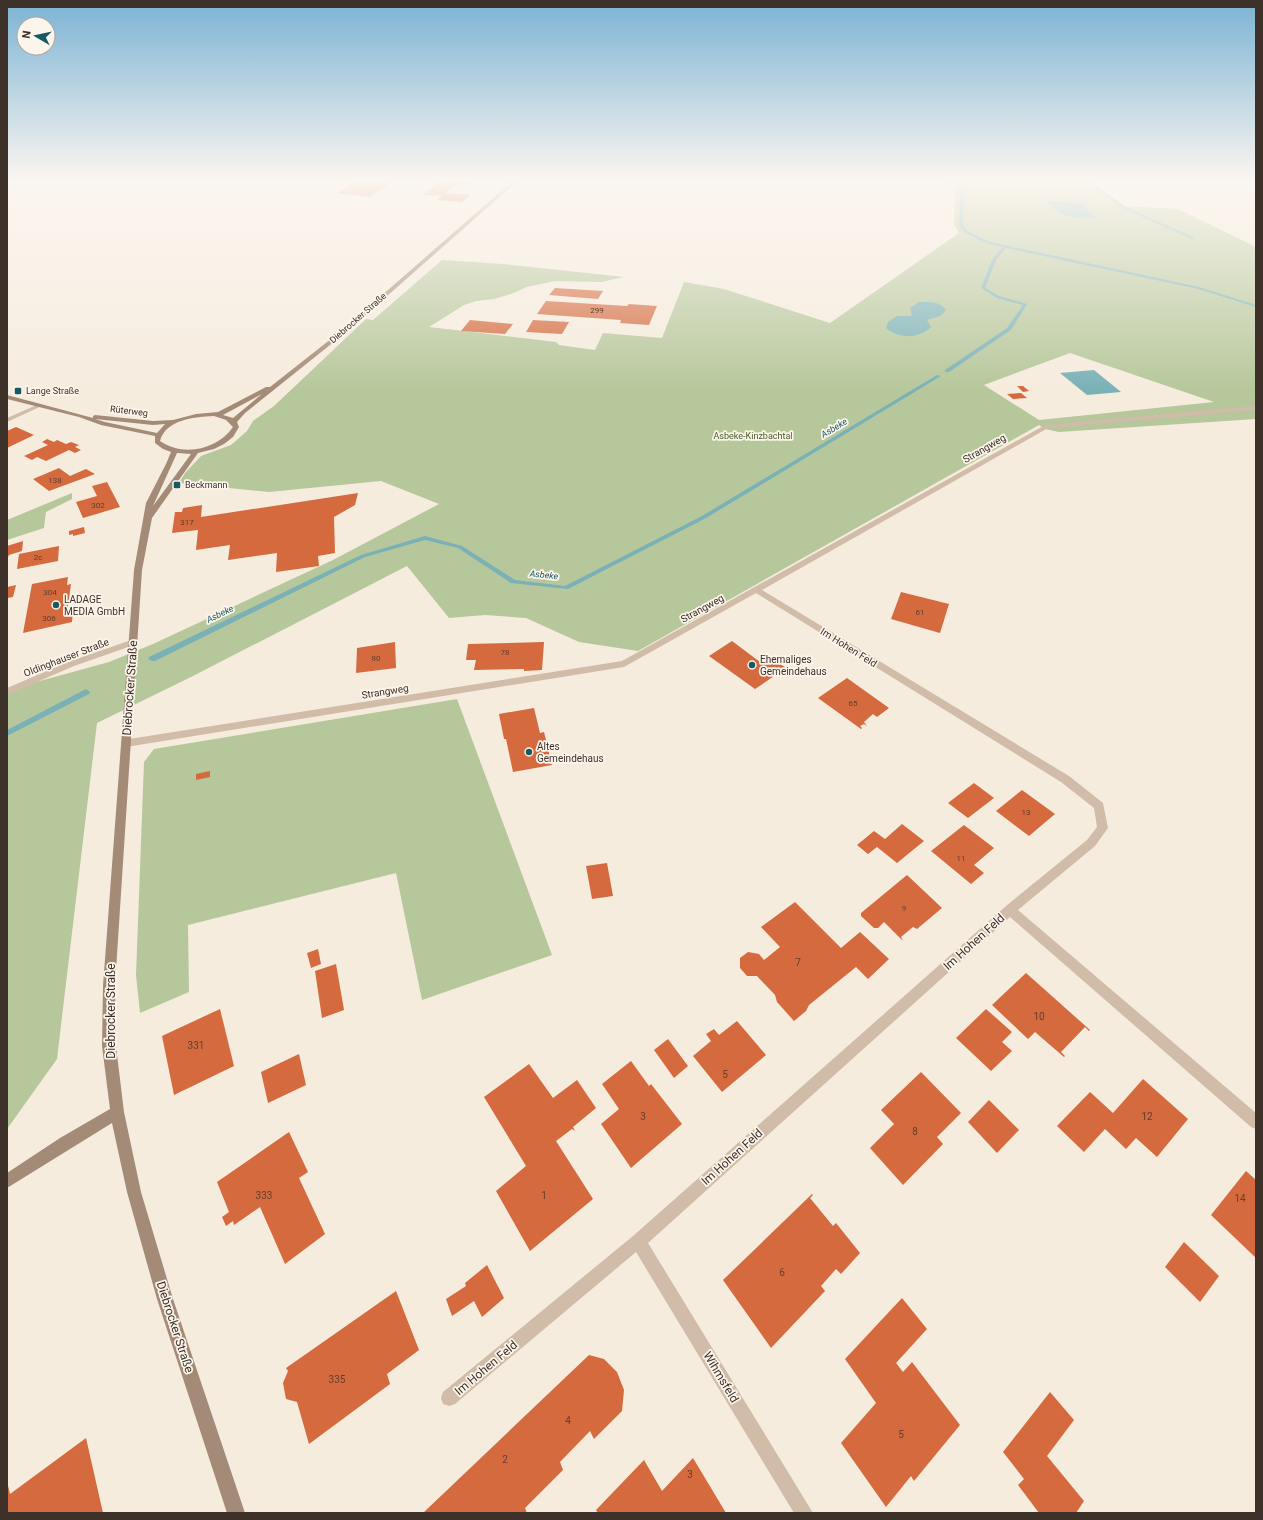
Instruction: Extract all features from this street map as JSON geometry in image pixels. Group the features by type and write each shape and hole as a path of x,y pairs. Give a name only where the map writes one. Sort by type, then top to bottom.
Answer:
{"main road":[{"name":"Diebrocker Straße","path":"234,421 343,332 437,250"},
{"name":"Diebrocker Straße","path":"216,415 233,408 288,378"},
{"name":"Rüterweg","path":"7,397 81,416 103,424 158,435"},
{"path":"216,415 227,417 234,421 236,428 233,434 225,441 197,450 174,451 163,448 157,442 158,435 164,428 188,417 216,415"},
{"name":"Rüterweg","path":"81,416 153,423 175,422"},
{"name":"Diebrocker Straße","path":"149,517 197,450"},
{"name":"Diebrocker Straße","path":"174,451 171,463 161,478 150,503 149,517 142,541 139,562 109,986 109,1046 117,1112 134,1192 163,1291 236,1513"},
{"path":"7,1181 65,1143 117,1112"}],"street":[{"path":"7,420 41,405"},
{"name":"Strangweg","path":"126,743 624,664 1046,426 1256,408"},
{"name":"Im Hohen Feld","path":"449,1398 638,1241 1010,910 1091,843 1104,828 1098,806 1065,779 757,590"},
{"name":"Oldinghauser Straße","path":"7,692 71,664 134,642"},
{"name":"Im Hohen Feld","path":"1010,910 1256,1122"},
{"name":"Wihmsfeld","path":"638,1241 804,1513"}],"green space":[{"name":"Asbeke-Kinzbachtal","path":"935,250 1256,250 1256,419 1059,432 1045,429 1039,425 638,651 579,642 526,618 485,615 449,618 407,566 193,676 97,723 57,1059 7,1129 7,690 109,662 153,644 333,560 439,504 381,481 269,492 179,483 185,473 201,456 231,445 247,431 253,421 274,406 366,319 373,320 442,260 504,264 624,277 601,282 555,281 527,287 494,299 476,301 464,305 429,327 556,342 559,345 595,350 603,333 662,338 684,282 724,289 830,323","holes":["1070,353 1214,402 1039,420 984,385"]},
{"path":"72,493 72,499 46,512 44,528 7,540 7,520"},
{"path":"457,699 552,955 422,1000 396,873 188,925 189,992 140,1013 136,975 144,762 154,749"}],"water":[{"path":"919,302 930,302 941,305 946,310 940,316 927,320 931,327 921,334 903,336 891,332 886,328 888,322 897,316 912,316 910,308"},
{"path":"1094,370 1121,392 1087,395 1060,373"}],"building":[{"path":"555,288 603,291 598,299 549,295"},
{"path":"546,301 627,306 629,304 657,306 649,325 620,323 621,320 537,314"},
{"path":"470,320 513,324 505,334 461,331"},
{"path":"533,320 569,322 562,334 526,332"},
{"path":"1017,386 1023,386 1029,391 1023,392"},
{"path":"1021,393 1027,398 1013,399 1007,394"},
{"path":"16,427 34,435 7,448 7,431"},
{"path":"47,439 54,442 57,440 66,444 71,442 79,445 75,447 81,450 75,453 69,450 46,461 37,457 32,460 24,456 48,445 42,442"},
{"path":"59,468 70,476 86,469 95,474 49,491 33,479"},
{"path":"107,482 120,507 83,518 76,502 97,496 92,486"},
{"path":"358,493 355,505 334,517 335,553 318,556 319,566 276,572 277,553 228,560 230,545 196,550 198,530 172,533 175,512 182,512 183,508 202,505 201,517"},
{"path":"84,527 85,533 73,536 73,534 69,535 69,531"},
{"path":"23,541 22,551 9,555 7,559 7,546"},
{"path":"59,546 58,561 17,569 19,554"},
{"path":"68,577 67,585 71,584 67,613 73,612 72,622 23,633 32,584"},
{"path":"16,585 13,597 7,598 7,587"},
{"path":"901,592 949,604 940,633 891,619"},
{"name":"Ehemaliges Gemeindehaus","path":"732,641 760,662 769,656 786,668 755,689 709,656"},
{"path":"395,642 396,668 356,673 357,648"},
{"path":"544,642 542,670 474,670 476,660 466,660 468,644"},
{"path":"847,678 889,708 877,717 873,714 864,722 867,726 864,724 860,726 862,728 861,729 818,698"},
{"name":"Altes Gemeindehaus","path":"534,708 540,733 544,732 552,765 513,772 499,714"},
{"path":"210,771 210,777 196,780 196,774"},
{"path":"974,783 994,798 968,818 948,803"},
{"path":"1022,790 1055,814 1029,836 996,811"},
{"path":"902,824 924,841 897,863 877,847 868,854 857,845 874,831 885,839"},
{"path":"964,825 994,848 974,865 984,873 971,884 931,851"},
{"path":"607,863 613,896 592,899 586,866"},
{"path":"907,875 942,908 917,929 913,927 901,937 903,941 884,922 878,928 874,928 861,916 861,913"},
{"path":"795,902 841,948 860,932 889,959 868,979 856,967 809,1005 806,1011 794,1021 777,1002 775,995 757,976 747,976 740,968 740,958 748,952 759,954 764,960 780,947 761,927"},
{"path":"318,949 321,964 311,968 307,953"},
{"path":"336,964 344,1010 322,1018 315,971"},
{"path":"1026,973 1090,1030 1089,1031 1085,1027 1061,1052 1065,1056 1064,1057 1035,1032 1028,1039 992,1005"},
{"path":"220,1009 234,1066 174,1095 162,1036"},
{"path":"986,1009 1012,1032 1002,1042 1012,1051 991,1071 956,1038"},
{"path":"737,1021 766,1055 722,1092 693,1056 711,1041 706,1034 714,1029 719,1035"},
{"path":"668,1039 688,1066 674,1078 654,1050"},
{"path":"299,1054 306,1085 268,1103 261,1072"},
{"path":"631,1061 649,1086 651,1084 682,1124 631,1168 601,1124 619,1109 602,1084"},
{"path":"529,1064 553,1098 577,1080 596,1108 573,1127 575,1131 572,1129 556,1141 593,1199 530,1251 496,1191 526,1166 484,1097"},
{"path":"921,1072 961,1113 937,1137 943,1144 903,1185 870,1148 894,1124 881,1110"},
{"path":"1143,1079 1188,1119 1157,1157 1136,1138 1126,1149 1105,1129 1084,1152 1057,1126 1090,1092 1113,1113"},
{"path":"989,1100 1019,1130 997,1153 968,1122"},
{"path":"289,1132 308,1172 299,1178 325,1234 285,1264 260,1207 234,1225 233,1221 226,1226 222,1217 229,1212 217,1182"},
{"path":"1246,1171 1256,1180 1256,1258 1211,1215"},
{"path":"812,1194 813,1195 810,1198 833,1226 836,1223 860,1253 841,1274 836,1269 821,1286 825,1291 771,1348 723,1280"},
{"path":"1184,1242 1219,1276 1200,1302 1165,1267"},
{"path":"487,1265 504,1298 482,1317 474,1301 452,1316 446,1299 466,1286 465,1283"},
{"path":"396,1291 419,1350 387,1374 390,1384 309,1444 297,1402 286,1399 283,1383 288,1371 286,1368"},
{"path":"902,1298 927,1329 896,1363 903,1372 912,1362 960,1425 914,1481 911,1476 886,1507 841,1443 876,1403 845,1359"},
{"path":"589,1355 604,1359 617,1372 624,1390 622,1411 594,1439 590,1431 560,1462 563,1470 525,1508 527,1513 423,1513"},
{"path":"1050,1392 1074,1420 1047,1456 1084,1501 1076,1513 1039,1513 1018,1485 1024,1479 1003,1452"},
{"path":"86,1438 103,1513 7,1513 7,1481 10,1494"},
{"path":"693,1458 726,1513 598,1513 596,1510 644,1460 662,1491"}],"waterway":[{"name":"Asbeke","path":"947,371 1009,329 1025,304 998,297 983,288 994,260 1003,250"},
{"path":"1021,250 1199,288 1256,306"},
{"name":"Asbeke","path":"152,659 363,556 425,538 460,547 513,582 566,588 704,517 939,376"},
{"name":"Asbeke","path":"7,733 86,692"}],"place":[{"name":"Lange Straße","path":"18,391"},
{"name":"Beckmann","path":"177,485"},
{"name":"LADAGE MEDIA GmbH","path":"56,605"},
{"name":"Ehemaliges Gemeindehaus","path":"752,665"},
{"name":"Altes Gemeindehaus","path":"529,752"}]}
